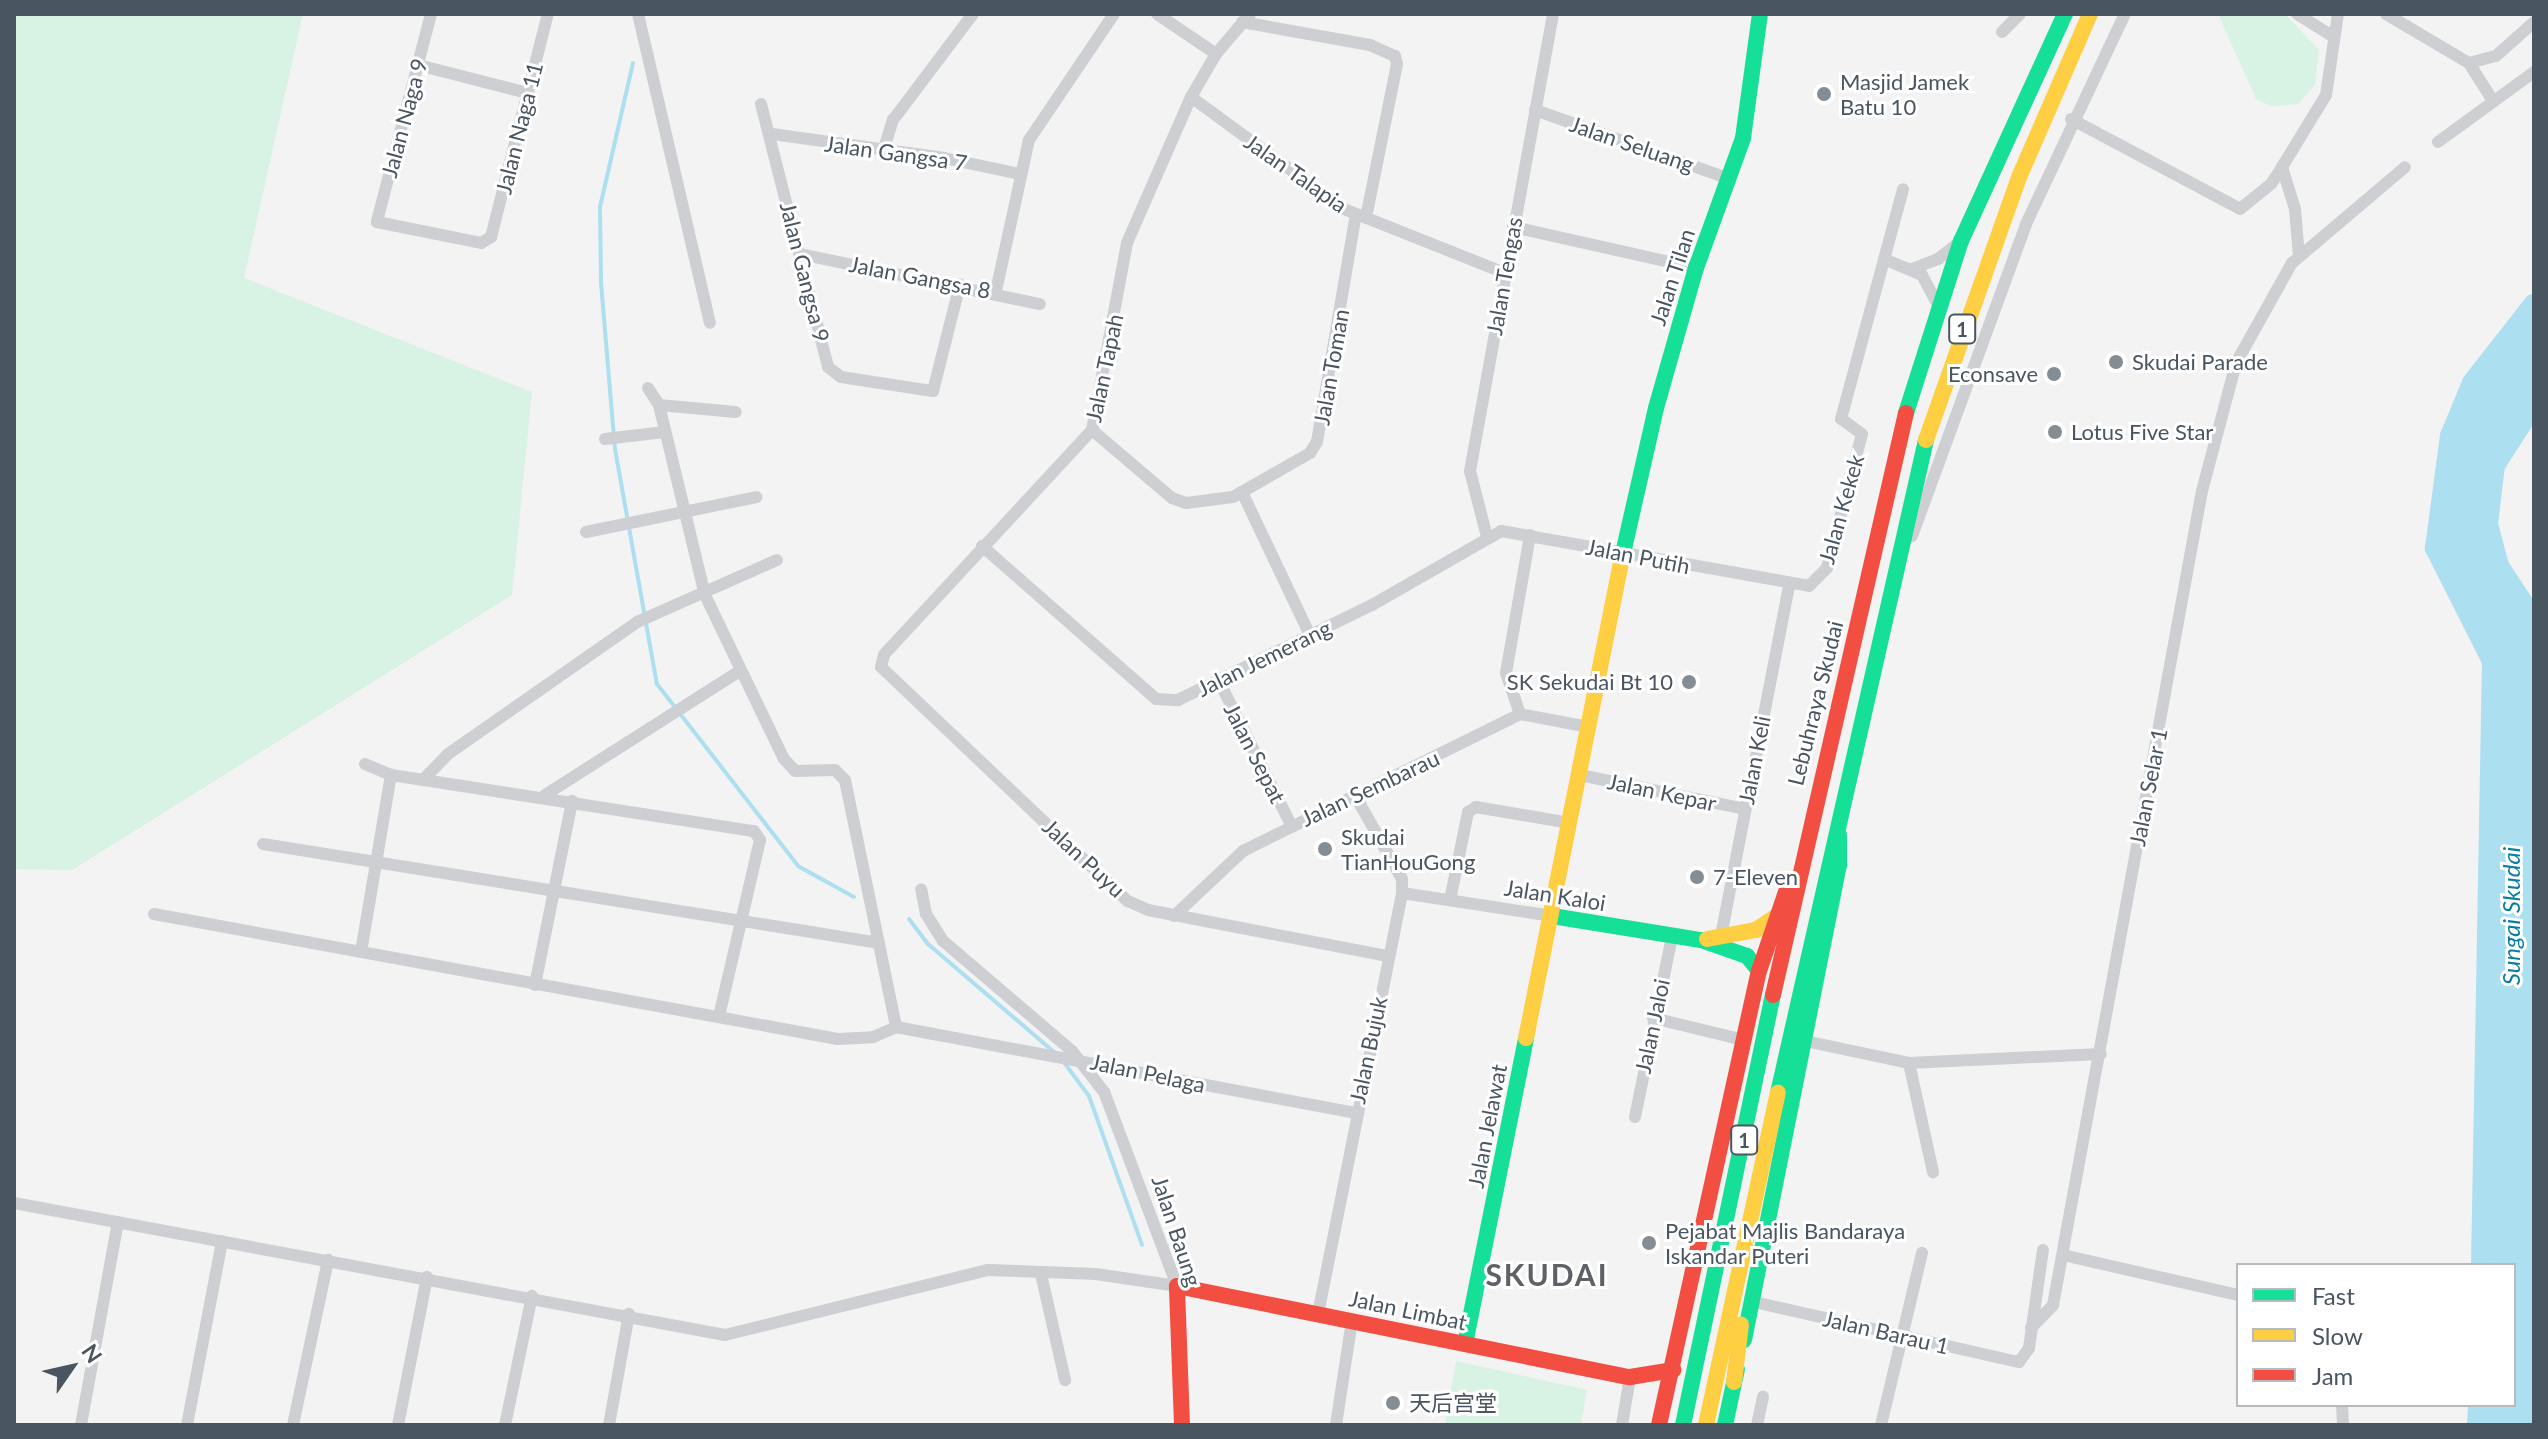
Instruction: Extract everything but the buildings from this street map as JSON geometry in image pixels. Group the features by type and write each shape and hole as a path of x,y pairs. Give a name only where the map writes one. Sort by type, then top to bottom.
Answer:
{"main road":[{"name":"Jalan Tilan","path":"1589,727 1623,553 1656,408 1696,268 1743,138 1760,14"},
{"name":"Lebuhraya Skudai","path":"1683,1425 1802,855 1901,430 1961,241 2065,14"},
{"name":"Lebuhraya Skudai","path":"1706,1425 1884,606 1924,448 1958,339 2090,14"},
{"name":"Jalan Jelawat","path":"1465,1344 1589,727"},
{"path":"1725,1425 1754,1302 1839,865 1839,811"},
{"path":"1659,1425 1759,971 1774,918 1802,855"},
{"name":"Jalan Kaloi","path":"1552,916 1701,940 1747,956 1759,971"},
{"name":"Jalan Kaloi","path":"1701,940 1756,930 1774,918"},
{"path":"1734,1382 1762,1168"},
{"name":"Jalan Limbat","path":"1177,1286 1630,1377 1673,1370"},
{"name":"Jalan Baung","path":"1177,1286 1182,1425"},
{"name":"Jalan Limbat","path":"1630,1377 1664,1402"}],"street":[{"name":"Jalan Naga 9","path":"431,14 377,222 487,241"},
{"name":"Jalan Naga 11","path":"487,241 548,14"},
{"path":"638,14 710,323"},
{"path":"883,152 893,120 973,14"},
{"path":"996,291 1020,174 1038,120 1114,14"},
{"path":"1157,14 1216,54"},
{"name":"Jalan Tengas","path":"1487,537 1470,471 1553,14"},
{"path":"2002,32 2020,14"},
{"path":"1884,606 2026,224 2071,119 2125,14"},
{"path":"2297,14 2331,35"},
{"path":"2071,119 2240,209 2271,184 2326,95 2331,35 2338,14"},
{"path":"2386,14 2469,63 2492,99"},
{"name":"Jalan Tapah","path":"881,667 884,655 1092,430 1127,243 1191,97 1216,54 1246,18"},
{"name":"Jalan Talapia","path":"1191,97 1361,216 1395,78 1396,59 1387,50 1246,18"},
{"path":"2469,63 2496,56 2534,22"},
{"path":"418,65 528,93"},
{"path":"2438,142 2492,99 2534,72"},
{"name":"Jalan Gangsa 9","path":"761,104 772,134 828,367 859,380 933,391 960,284"},
{"name":"Jalan Seluang","path":"1535,110 1730,179"},
{"name":"Jalan Gangsa 7","path":"772,134 883,152 944,158 1020,174"},
{"path":"2282,167 2295,209 2299,256"},
{"name":"Jalan Selar 1","path":"2031,1328 2053,1305 2101,1054 2121,925 2222,407 2236,363 2299,256 2405,167"},
{"path":"1903,189 1884,259 1922,275 1939,307"},
{"path":"1361,216 1505,273"},
{"name":"Jalan Toman","path":"1092,430 1172,498 1199,503 1242,492 1310,453 1317,442 1361,216"},
{"path":"1513,227 1696,268"},
{"path":"1912,269 1938,259 1961,241"},
{"name":"Jalan Gangsa 8","path":"800,254 996,291 1040,304"},
{"name":"Jalan Kekek","path":"1789,585 1809,586 1827,568 1862,434 1841,419 1884,259"},
{"path":"648,388 659,405 705,595 784,759 795,771 835,770 845,780 896,1027"},
{"path":"659,405 736,412"},
{"path":"612,438 665,432"},
{"path":"1242,492 1310,635"},
{"path":"586,532 756,497"},
{"name":"Jalan Putih","path":"1487,537 1501,531 1530,535 1789,585"},
{"path":"1530,535 1506,673 1520,714 1589,727"},
{"name":"Jalan Jemerang","path":"982,546 1156,699 1178,700 1310,635 1487,537"},
{"path":"423,780 448,754 637,622 705,595 777,560"},
{"name":"Jalan Keli","path":"1721,936 1789,585"},
{"name":"Jalan Puyu","path":"881,667 1128,901 1174,916 1387,956"},
{"path":"545,795 741,670"},
{"name":"Jalan Sepat","path":"1219,681 1291,825"},
{"name":"Jalan Sembarau","path":"1174,916 1215,873 1291,825 1356,797 1520,714"},
{"path":"365,764 391,775 545,795 754,831 760,840 738,922 719,1016"},
{"path":"361,952 391,775"},
{"name":"Jalan Kepar","path":"1580,775 1745,809"},
{"path":"1356,797 1402,879 1402,893"},
{"path":"535,985 556,893 572,801"},
{"path":"1450,900 1468,812 1476,807 1570,823"},
{"path":"263,844 879,943"},
{"name":"Jalan Pelaga","path":"921,889 926,914 943,941 1083,1062 1355,1113"},
{"name":"Jalan Kaloi","path":"1402,893 1552,916"},
{"name":"Jalan Bujuk","path":"1318,1314 1355,1113 1402,893"},
{"path":"154,914 853,1040 896,1027 1083,1062"},
{"name":"Jalan Jaloi","path":"1635,1117 1672,936"},
{"path":"1653,1018 1744,1040"},
{"path":"1805,1041 1909,1063 2101,1054"},
{"name":"Jalan Baung","path":"1083,1062 1117,1121 1177,1286"},
{"path":"1909,1063 1933,1172"},
{"path":"15,1207 118,1222 427,1277 725,1335 988,1270 1096,1274 1177,1286"},
{"path":"81,1425 118,1222"},
{"path":"187,1425 222,1241"},
{"path":"2031,1328 2043,1250"},
{"path":"1881,1425 1922,1253"},
{"path":"2063,1255 2236,1295"},
{"path":"293,1425 328,1260"},
{"path":"1041,1274 1065,1380"},
{"path":"398,1425 427,1277"},
{"path":"505,1425 532,1296"},
{"name":"Jalan Barau 1","path":"1754,1302 2019,1362 2026,1355 2031,1328"},
{"path":"609,1425 629,1314"},
{"path":"1336,1425 1352,1321"},
{"path":"1622,1425 1630,1377"},
{"path":"1757,1425 1763,1397"}],"green space":[{"path":"14,14 303,14 244,278 532,392 512,595 72,870 14,869"},
{"path":"2218,14 2285,14 2319,50 2315,85 2298,104 2271,106 2256,99"},
{"path":"1456,1361 1587,1390 1581,1425 1445,1425"}],"water":[{"name":"Sungai Skudai","path":"2534,305 2534,403 2494,465 2487,524 2498,566 2534,621 2534,1425 2479,1425 2479,1407 2516,1407 2516,1263 2482,1263 2493,661 2436,548 2451,436 2473,383"}],"waterway":[{"path":"633,63 600,207 601,283 615,449 657,684 798,866 854,897"},
{"name":"Sungai Skudai","path":"2482,1263 2493,661 2436,548 2451,436 2473,383 2534,305"},
{"path":"2534,403 2494,465 2487,524 2498,566 2534,621"},
{"path":"909,919 928,944 1054,1052"},
{"path":"1063,1061 1089,1096 1142,1245"},
{"path":"2478,1425 2479,1407"}],"traffic: fast":[{"path":"1621,562 1656,408 1696,268 1743,138 1760,14"},
{"path":"1906,413 1961,241 2065,14"},
{"path":"1778,1093 1926,440"},
{"path":"1744,1340 1839,865 1839,835"},
{"path":"1552,916 1701,940 1747,956 1759,971"},
{"path":"1683,1425 1773,995"},
{"path":"1465,1344 1526,1038"},
{"path":"1725,1425 1737,1369"}],"traffic: slow":[{"path":"1926,440 2020,175 2090,14"},
{"path":"1526,1038 1621,562"},
{"path":"1707,939 1756,930 1774,918"},
{"path":"1706,1425 1778,1093"},
{"path":"1734,1382 1741,1324"}],"traffic: jam":[{"path":"1773,995 1906,413"},
{"path":"1659,1425 1759,971 1789,883"},
{"path":"1182,1425 1177,1286 1630,1377 1673,1370"}],"place":[{"name":"Masjid Jamek Batu 10","path":"1824,94"},
{"name":"Skudai Parade","path":"2116,362"},
{"name":"Econsave","path":"2054,374"},
{"name":"Lotus Five Star","path":"2055,432"},
{"name":"SK Sekudai Bt 10","path":"1689,682"},
{"name":"Skudai TianHouGong","path":"1325,849"},
{"name":"7-Eleven","path":"1697,877"},
{"name":"Pejabat Majlis Bandaraya Iskandar Puteri","path":"1649,1243"},
{"name":"天后宫堂","path":"1393,1403"}],"district":[{"name":"SKUDAI","path":"1547,1274"}]}
